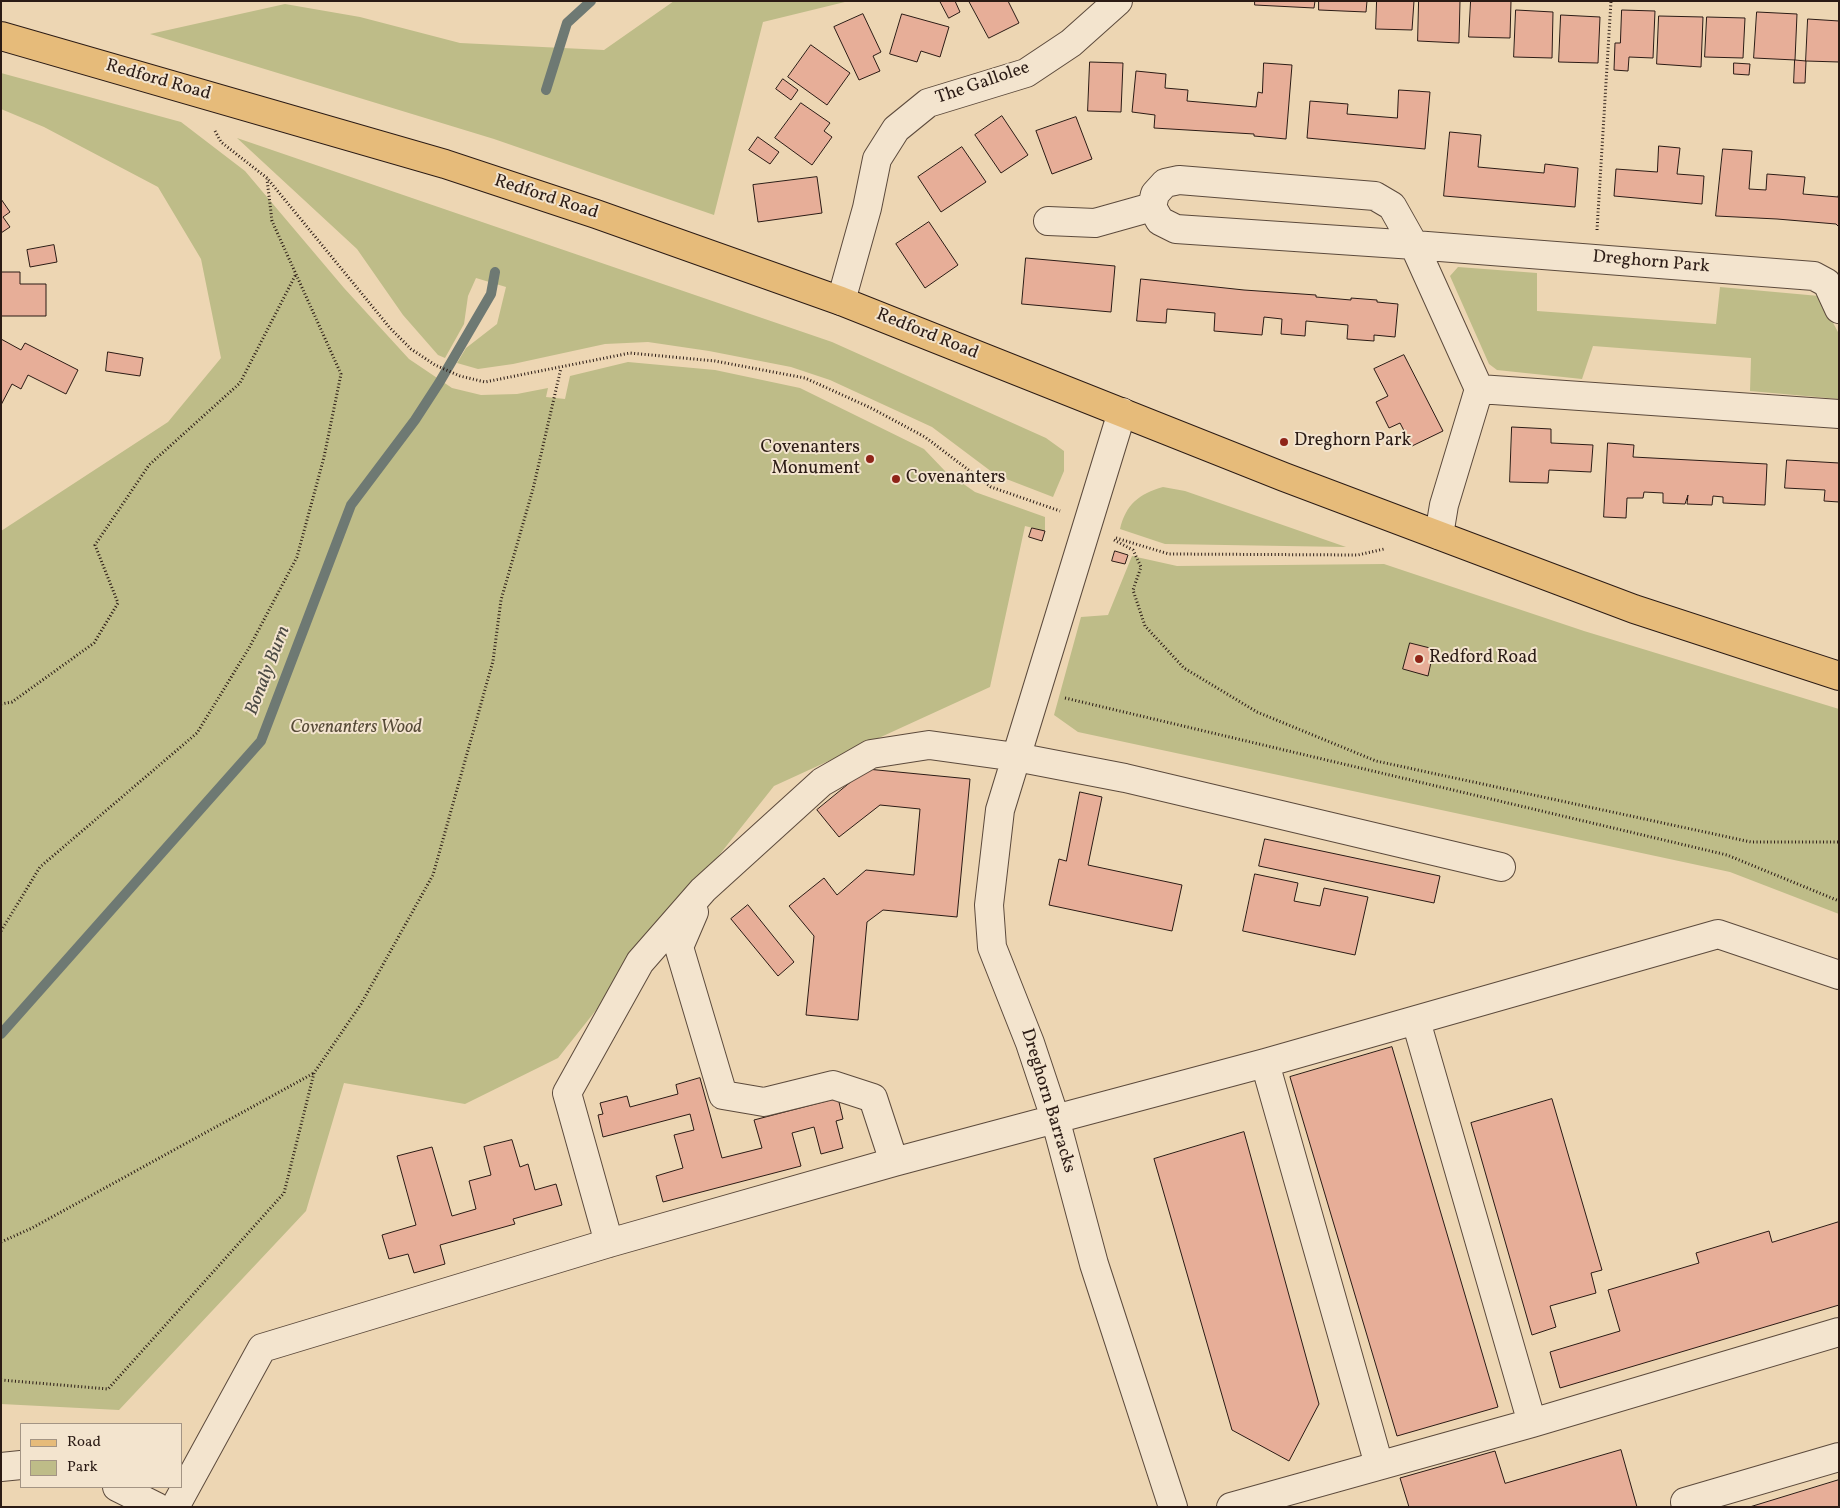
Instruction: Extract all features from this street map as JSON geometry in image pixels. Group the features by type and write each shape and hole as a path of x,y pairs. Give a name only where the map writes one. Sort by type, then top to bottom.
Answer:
{"main road":[{"name":"Redford Road","path":"1,36 193,90 473,174 596,214 841,301 1122,412 1634,609 1839,676"}],"street":[{"name":"The Gallolee","path":"841,301 867,208 877,160 896,129 928,103 1026,73 1070,43 1118,1"},
{"path":"1048,221 1095,223 1152,207 1155,194 1165,183 1179,180 1374,196 1392,206 1414,245 1479,389 1444,506 1439,535"},
{"name":"Dreghorn Park","path":"1152,207 1160,221 1176,229 1595,258 1814,276 1827,283 1839,309"},
{"path":"1479,389 1839,414"},
{"name":"Dreghorn Barracks","path":"1122,412 1096,528 1036,691 1000,810 990,905 992,947 1030,1043 1055,1118 1094,1264 1173,1507"},
{"path":"609,1243 567,1092 640,962 703,890 822,782 871,754 929,745 1016,757 1126,778 1501,867"},
{"path":"703,890 679,946 723,1095 764,1102 833,1085 873,1098 894,1162"},
{"path":"175,1507 262,1348 609,1243 894,1162 1416,1021 1718,934 1839,975"},
{"path":"1416,1021 1532,1423"},
{"path":"1265,1063 1379,1466"},
{"path":"1231,1507 1532,1423 1839,1332"},
{"path":"1685,1502 1839,1456"},
{"path":"1,1467 20,1465"},
{"path":"119,1488 157,1507"}],"path":[{"path":"1595,258 1611,1"},
{"path":"193,90 220,142 267,178 390,328 411,349 435,365 460,376 485,382 630,353 715,361 805,378 871,408 925,437 991,487 1169,554 1358,555 1394,546"},
{"path":"1,931 40,866 197,733 249,648 297,557 324,457 341,374 272,221 267,178"},
{"path":"1,704 12,702 94,643 118,603 95,546 149,466 240,383 296,274"},
{"path":"1,1380 108,1389 284,1193 314,1073 362,1004 433,875 493,661 500,600 533,489 561,368"},
{"path":"1096,528 1133,550 1141,567 1133,590 1145,626 1184,668 1257,712 1376,761 1751,842 1839,842"},
{"path":"1036,691 1727,855 1839,900"},
{"path":"1,1242 32,1228 314,1073"}],"green space":[{"path":"674,1 849,1 763,22 714,215 494,139 150,34 285,4 360,17 460,43 604,50"},
{"name":"Covenanters Wood","path":"1,73 181,122 245,171 344,288 409,359 452,388 481,395 517,394 548,388 546,397 565,399 570,376 628,362 715,370 800,388 924,449 945,471 975,492 1045,517 1045,531 1025,526 990,687 774,786 558,1058 465,1104 344,1083 306,1211 119,1410 1,1404 1,531 168,422 221,358 201,259 158,187 44,127 1,109"},
{"path":"237,138 832,342 1046,438 1064,451 1064,471 1053,497 996,475 932,427 830,380 791,367 709,351 648,342 605,344 513,364 478,369 457,363 466,348 497,324 506,287 476,278 468,296 464,324 445,358 438,355 403,315 357,249"},
{"path":"1458,267 1537,273 1537,311 1716,324 1720,287 1819,296 1839,334 1839,399 1750,391 1751,358 1593,346 1582,379 1497,370 1489,364 1450,276"},
{"path":"1163,487 1185,491 1346,547 1165,544 1120,529 1126,513 1135,501 1147,493"},
{"path":"1132,556 1177,566 1384,564 1584,631 1839,709 1839,914 1730,872 1078,732 1054,715 1081,617 1108,615"}],"building":[{"path":"940,1 955,1 960,12 949,18"},
{"path":"969,1 1008,1 1019,23 989,38"},
{"path":"1255,1 1315,1 1314,8 1255,5"},
{"path":"1319,1 1367,1 1366,12 1319,10"},
{"path":"1377,1 1414,1 1412,30 1376,29"},
{"path":"1419,1 1460,1 1459,43 1418,41"},
{"path":"1471,1 1511,1 1510,38 1469,37"},
{"path":"1516,10 1553,12 1552,58 1514,57"},
{"path":"1622,10 1655,11 1653,58 1629,57 1628,71 1614,70 1615,43 1620,43"},
{"path":"1757,12 1797,14 1795,60 1754,58"},
{"path":"863,14 881,52 873,56 880,71 859,80 834,27"},
{"path":"902,14 949,27 940,57 921,51 917,62 890,54"},
{"path":"1561,15 1600,17 1598,63 1559,62"},
{"path":"1659,16 1703,17 1701,67 1657,64"},
{"path":"1707,17 1745,18 1743,58 1705,57"},
{"path":"1808,19 1839,21 1839,62 1806,61"},
{"path":"811,45 850,73 827,105 788,77"},
{"path":"1795,60 1806,61 1805,83 1794,83"},
{"path":"1090,62 1123,63 1121,112 1088,111"},
{"path":"1264,63 1292,65 1286,139 1254,136 1254,134 1154,128 1155,115 1132,112 1136,71 1166,74 1165,88 1188,90 1187,101 1256,107 1258,92 1262,93"},
{"path":"1734,63 1750,64 1749,75 1734,74"},
{"path":"783,79 798,90 791,100 776,89"},
{"path":"1399,90 1430,92 1425,149 1307,138 1310,101 1348,104 1347,114 1397,118"},
{"path":"801,103 830,123 824,131 832,137 812,165 775,138"},
{"path":"1002,116 1028,155 1001,173 975,135"},
{"path":"1076,117 1092,159 1052,174 1036,131"},
{"path":"1450,132 1481,135 1478,167 1544,173 1545,164 1578,168 1575,207 1444,196"},
{"path":"758,137 779,152 770,164 749,150"},
{"path":"1659,146 1680,148 1677,174 1704,176 1702,204 1614,196 1616,169 1657,172"},
{"path":"962,147 986,182 941,212 918,177"},
{"path":"1723,149 1752,151 1749,189 1766,190 1767,174 1805,177 1803,194 1838,197 1839,192 1839,227 1836,224 1716,216"},
{"path":"817,177 822,213 758,222 753,185"},
{"path":"1,199 10,212 3,217 10,227 1,233"},
{"path":"929,222 958,265 925,288 896,244"},
{"path":"54,245 57,262 30,267 27,250"},
{"path":"1026,258 1115,266 1111,312 1022,304"},
{"path":"1,272 20,272 20,284 46,284 46,316 1,316"},
{"path":"1141,279 1244,290 1316,295 1316,297 1377,300 1377,302 1398,304 1395,337 1374,335 1374,341 1347,339 1348,325 1306,321 1305,336 1281,334 1282,319 1264,317 1262,335 1214,331 1215,313 1167,309 1166,323 1137,321"},
{"path":"1,339 21,350 25,343 78,370 66,394 28,375 21,389 12,384 1,405"},
{"path":"108,352 143,358 140,376 106,371"},
{"path":"1404,355 1443,431 1412,446 1400,423 1389,428 1376,402 1388,396 1374,369"},
{"path":"1512,427 1551,429 1551,443 1593,445 1591,472 1549,470 1548,483 1510,482"},
{"path":"1608,443 1634,445 1633,457 1767,464 1765,505 1723,503 1723,497 1713,496 1712,505 1687,504 1688,495 1685,504 1663,503 1663,493 1644,492 1643,498 1627,498 1626,518 1604,517"},
{"path":"1787,460 1839,463 1839,502 1824,501 1825,490 1785,488"},
{"path":"1032,528 1045,531 1042,541 1029,537"},
{"path":"1115,551 1128,555 1125,564 1112,561"},
{"name":"Redford Road","path":"1410,643 1434,649 1428,676 1403,669"},
{"path":"867,769 970,779 957,917 883,910 867,922 858,1020 806,1015 814,936 789,906 824,878 837,895 866,870 914,875 920,809 880,805 839,837 817,810"},
{"path":"1080,792 1102,797 1088,865 1182,885 1172,931 1049,905 1059,859 1066,861"},
{"path":"1265,839 1440,876 1434,903 1259,866"},
{"path":"1255,874 1298,883 1294,901 1320,906 1324,888 1368,897 1355,955 1243,931"},
{"path":"748,905 794,962 778,976 731,919"},
{"path":"1392,1047 1498,1407 1397,1436 1290,1077"},
{"path":"700,1078 722,1158 762,1148 754,1120 838,1098 843,1119 836,1121 843,1148 821,1154 814,1127 792,1133 801,1166 663,1202 656,1176 683,1168 674,1135 694,1130 690,1114 603,1137 598,1115 603,1114 600,1103 627,1096 630,1107 678,1094 676,1085"},
{"path":"1552,1099 1602,1270 1591,1273 1596,1293 1550,1306 1556,1327 1532,1335 1471,1123"},
{"path":"1244,1132 1319,1404 1289,1461 1232,1430 1154,1159"},
{"path":"512,1140 520,1167 528,1164 535,1190 556,1184 562,1205 513,1219 515,1224 440,1245 445,1264 414,1273 408,1254 389,1259 382,1235 416,1225 397,1156 432,1147 452,1216 476,1209 469,1181 491,1175 484,1147"},
{"path":"1839,1222 1839,1305 1560,1388 1550,1352 1620,1331 1608,1290 1699,1263 1696,1253 1769,1231 1772,1242"},
{"path":"1621,1450 1637,1507 1409,1507 1400,1478 1495,1451 1505,1483"},
{"path":"1839,1480 1839,1507 1750,1507"}],"waterway":[{"path":"546,90 567,23 591,1"},
{"name":"Bonaly Burn","path":"1,1034 261,741 351,505 415,420 439,383 491,294 495,272"}],"place":[{"name":"Dreghorn Park","path":"1284,442"},
{"name":"Covenanters Monument","path":"870,459"},
{"name":"Covenanters","path":"896,479"},
{"name":"Redford Road","path":"1419,659"}]}
